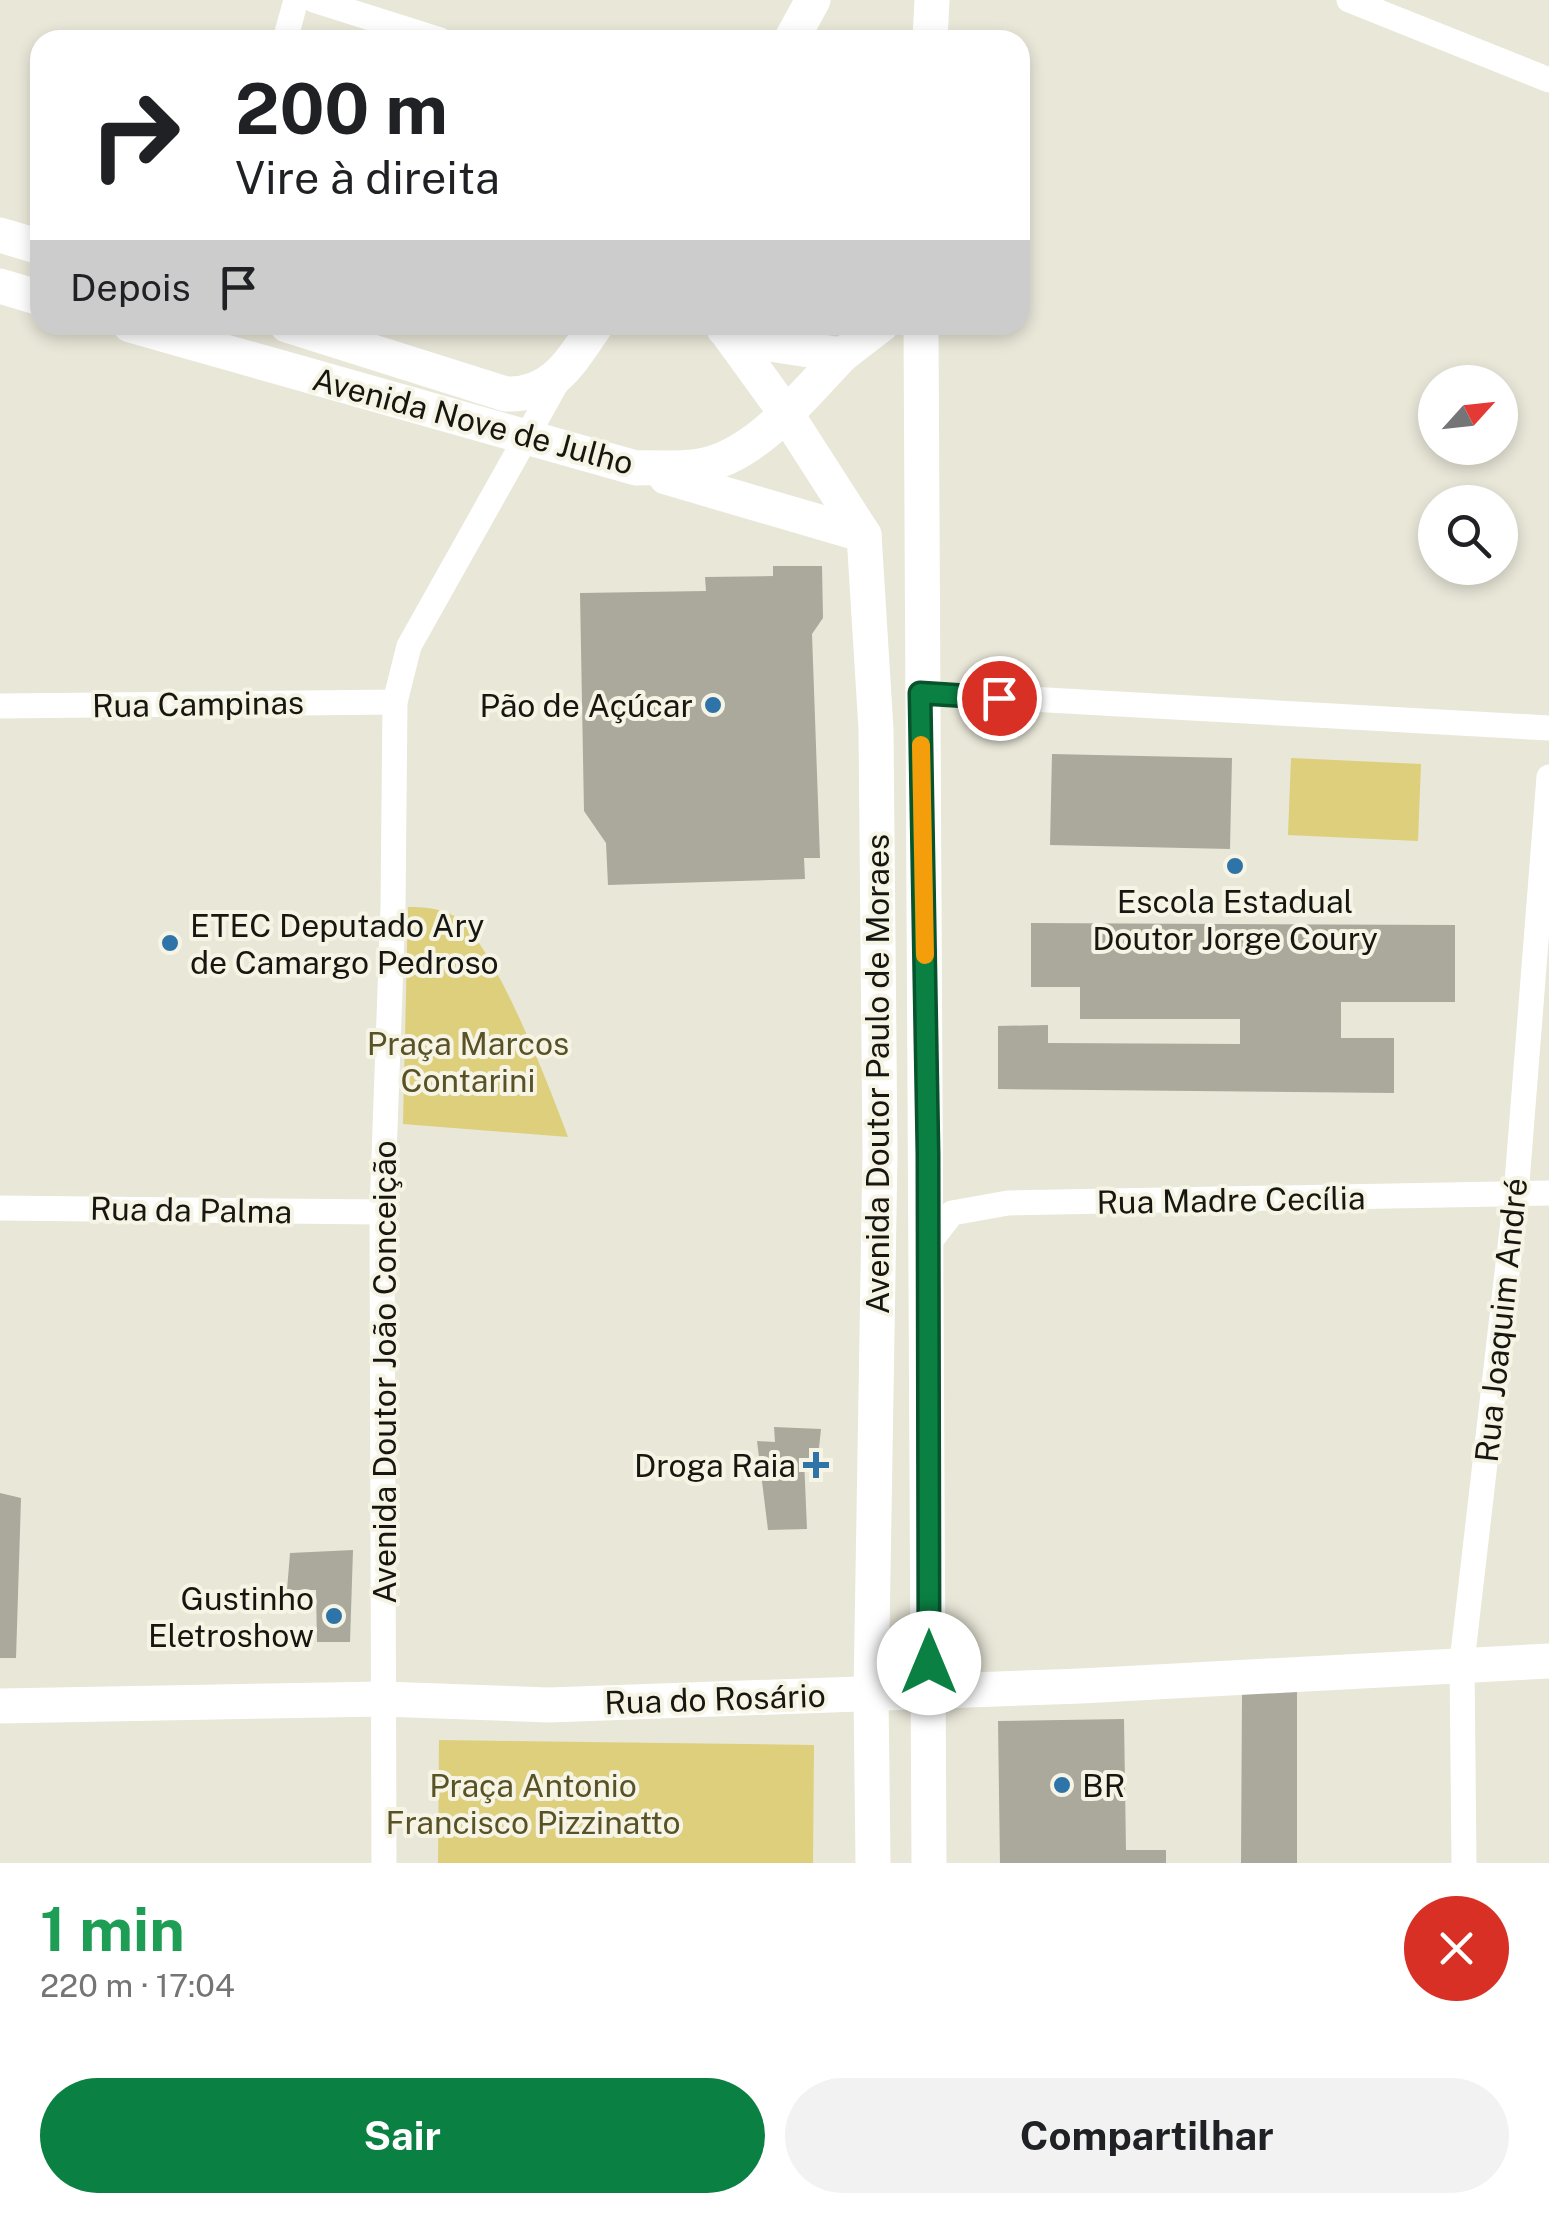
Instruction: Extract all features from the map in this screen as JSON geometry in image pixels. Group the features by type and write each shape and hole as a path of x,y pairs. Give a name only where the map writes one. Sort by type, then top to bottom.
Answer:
{"main road":[{"path":"796,30 813,0"},
{"path":"930,30 932,0"},
{"path":"0,234 30,244"},
{"path":"0,286 30,295"},
{"name":"Avenida Nove de Julho","path":"164,335 401,405 636,468 699,466 734,455 868,335"},
{"name":"Avenida Nove de Julho","path":"319,335 506,394 536,390 560,377"},
{"path":"560,377 589,335"},
{"name":"Avenida Doutor Paulo de Moraes","path":"729,335 785,412 864,535 876,730 880,1116 872,1693 874,1863"},
{"path":"748,335 800,352 842,355"},
{"name":"Avenida Doutor Paulo de Moraes","path":"920,335 929,1863"},
{"path":"636,468 864,535"},
{"name":"Rua do Rosário","path":"0,1706 382,1700 549,1705 1549,1661"}],"street":[{"path":"288,30 296,0"},
{"path":"314,0 408,30"},
{"path":"1349,0 1549,80"},
{"name":"Avenida Doutor João Conceição","path":"384,1863 382,1212 393,907 395,702 409,646 560,377"},
{"path":"920,693 1549,728"},
{"name":"Rua Campinas","path":"0,706 395,702"},
{"name":"Rua Joaquim André","path":"1464,1863 1462,1662 1516,1195 1549,777"},
{"name":"Rua Madre Cecília","path":"928,1244 952,1213 1008,1204 1549,1193"},
{"name":"Rua da Palma","path":"0,1208 382,1212"}],"green space":[{"path":"1291,758 1421,764 1418,841 1288,835"},
{"name":"Praça Marcos Contarini","path":"408,907 454,916 486,954 519,1018 568,1137 403,1124"},
{"name":"Praça Antonio Francisco Pizzinatto","path":"439,1740 814,1745 813,1863 438,1863"}],"building":[{"path":"773,566 822,566 823,618 812,634 820,858 804,858 805,879 608,885 606,843 584,811 580,593 706,591 705,577 773,576"},
{"path":"1052,754 1232,758 1230,849 1050,845"},
{"path":"1031,923 1455,925 1455,1002 1341,1002 1341,1038 1394,1038 1394,1093 998,1089 998,1026 1048,1025 1048,1043 1240,1044 1240,1019 1080,1019 1080,987 1031,987"},
{"path":"774,1427 821,1429 818,1457 804,1459 807,1529 768,1530 757,1441 775,1442"},
{"path":"0,1493 21,1498 16,1658 0,1658"},
{"name":"Gustinho Eletroshow","path":"353,1550 350,1642 317,1642 316,1590 287,1590 290,1553"},
{"path":"1242,1692 1297,1692 1297,1863 1241,1863"},
{"name":"BR","path":"1124,1719 1126,1850 1166,1850 1166,1863 1000,1863 998,1721"}],"slow traffic":[{"path":"921,745 925,955"}],"place":[{"name":"Pão de Açúcar","path":"713,705"},
{"name":"Escola Estadual Doutor Jorge Coury","path":"1235,866"},
{"name":"ETEC Deputado Ary de Camargo Pedroso","path":"170,943"},
{"name":"Droga Raia","path":"816,1465"},
{"name":"Gustinho Eletroshow","path":"334,1616"},
{"name":"BR","path":"1062,1785"}],"route":[{"path":"929,1663 928,1154 920,693 999,698"}]}
